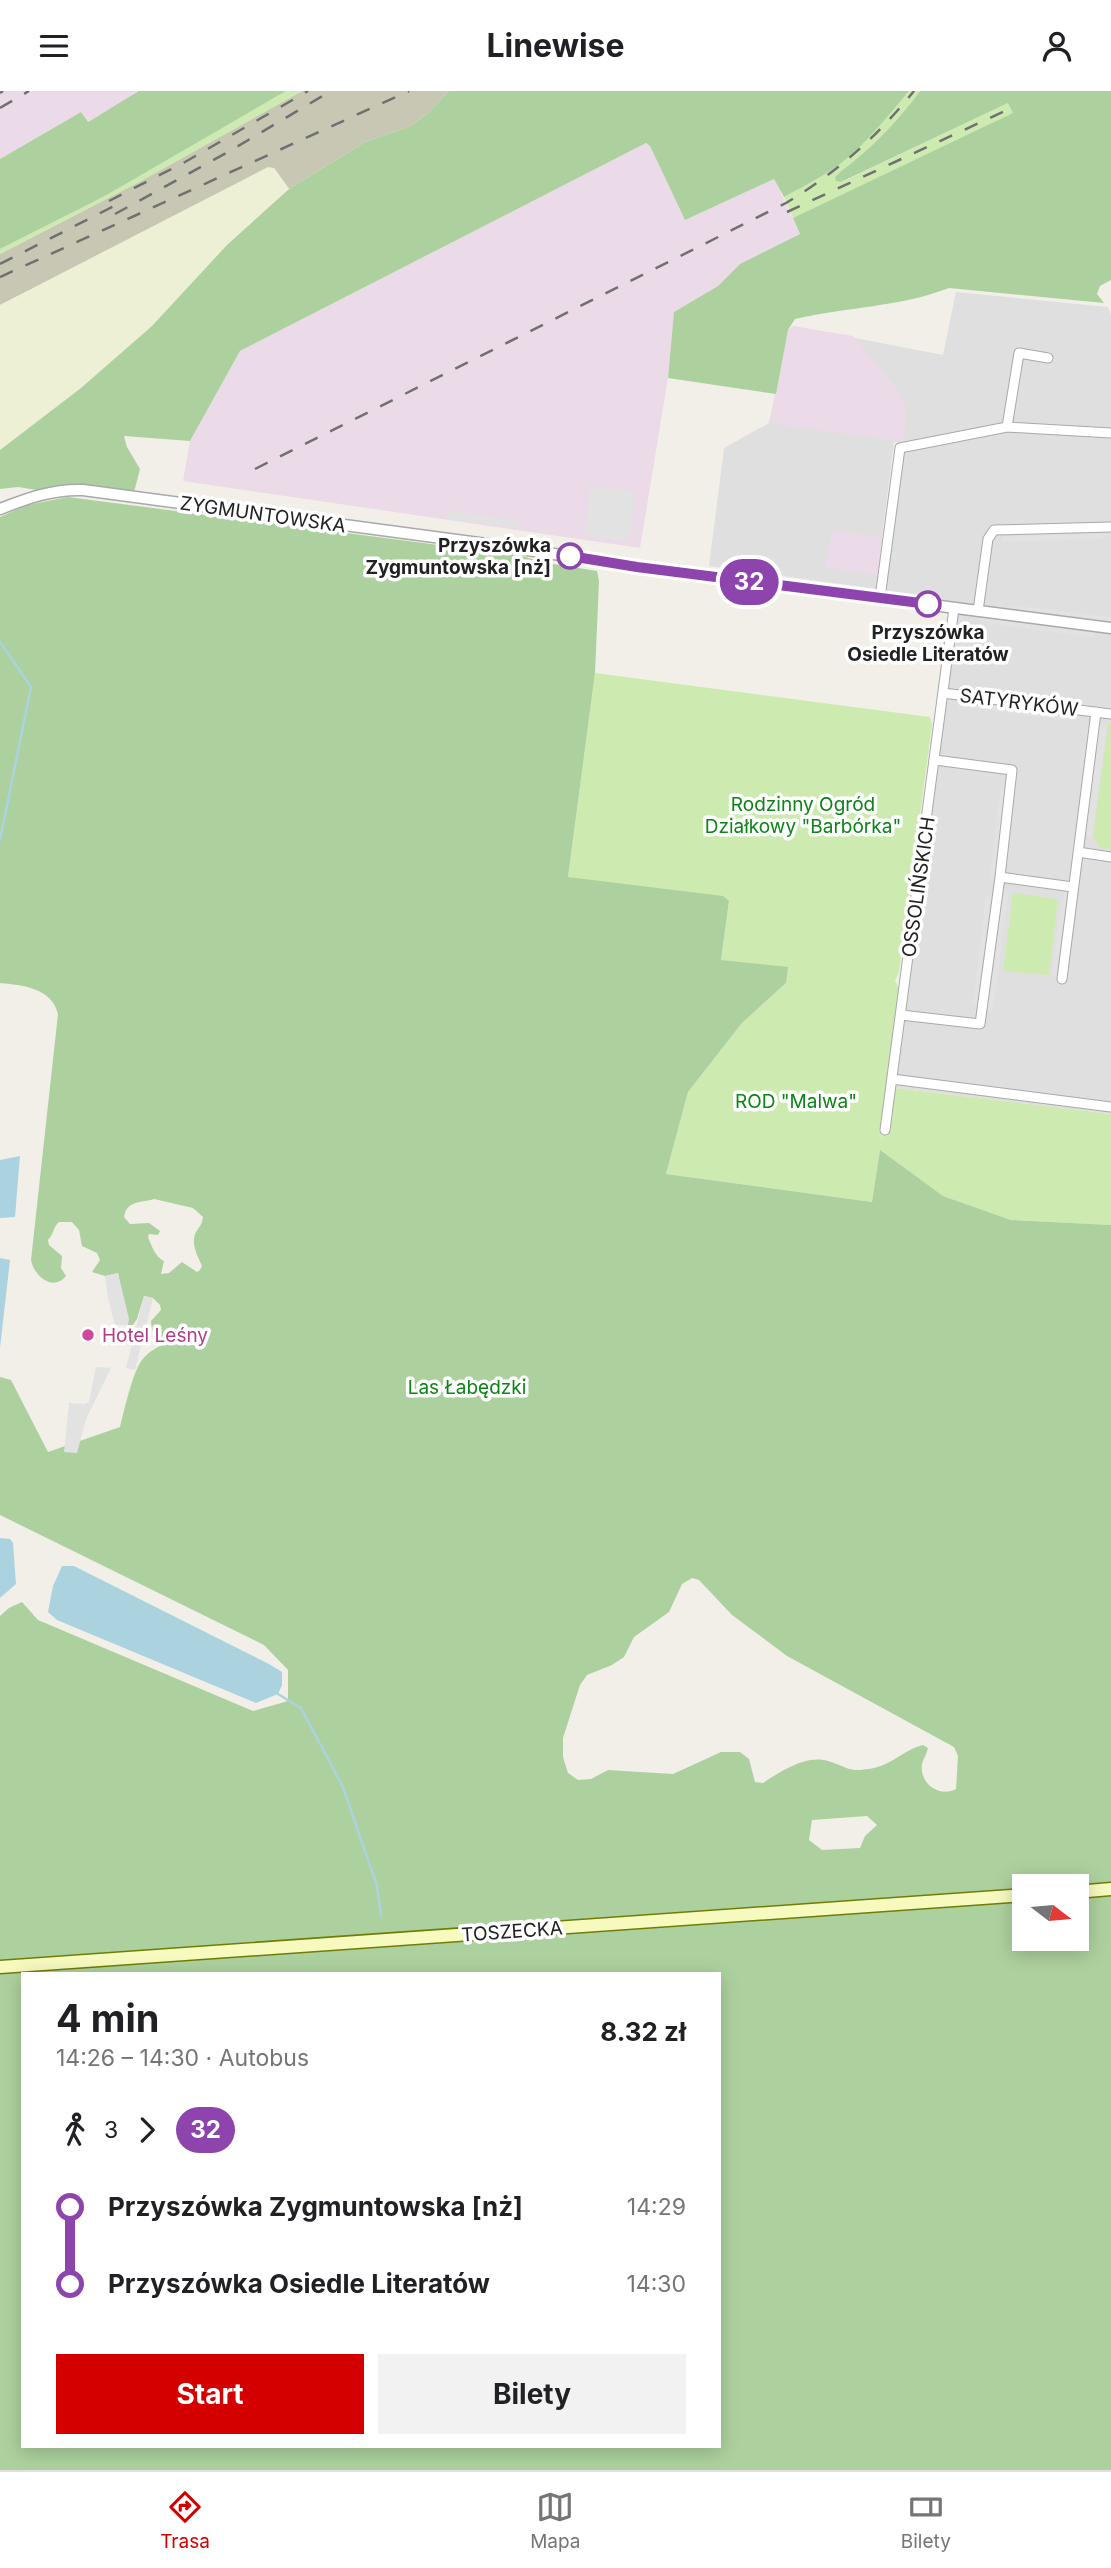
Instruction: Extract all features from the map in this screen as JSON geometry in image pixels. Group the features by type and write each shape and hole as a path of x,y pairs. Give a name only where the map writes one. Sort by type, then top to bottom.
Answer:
{"main road":[{"path":"1089,1891 1111,1889"},
{"name":"TOSZECKA","path":"0,1966 1012,1896"}],"street":[{"path":"1007,427 1019,353 1048,358"},
{"path":"880,598 900,448 1007,427 1111,433"},
{"name":"ZYGMUNTOWSKA","path":"0,509 38,495 83,490 509,547 637,567 1111,628"},
{"path":"978,611 988,539 993,530 1111,527"},
{"name":"OSSOLIŃSKICH","path":"885,1130 954,608"},
{"name":"SATYRYKÓW","path":"943,693 1111,714"},
{"name":"SATYRYKÓW","path":"1062,979 1096,712"},
{"path":"901,1015 980,1024 1000,877 1012,770 935,760"},
{"path":"1078,852 1111,857"},
{"path":"1000,877 1073,887"},
{"path":"892,1079 1111,1107"}],"shaded area":[{"path":"0,91 140,92 87,122 81,112 0,159"},
{"path":"302,91 449,91 427,114 409,127 365,142 289,189 274,168 0,305 0,254 139,182"},
{"path":"646,143 650,146 685,220 774,178 800,234 740,264 718,286 674,312 668,378 640,548 183,481 190,441 240,351"},
{"path":"268,167 274,168 289,189 227,245 152,326 81,388 0,450 0,305"},
{"path":"956,292 1108,307 1111,315 1111,430 1007,423 918,443 894,442 877,589 709,566 724,448 769,423 793,326 943,355"},
{"path":"793,326 853,336 896,388 904,402 904,442 769,423 788,330"},
{"path":"1003,431 1111,436 1111,1114 895,1088 955,606 885,598 903,453"},
{"path":"590,486 635,491 630,536 625,541 585,536"},
{"path":"447,510 519,521 517,528 446,518"},
{"path":"832,531 882,537 878,576 825,567"},
{"path":"1106,534 1105,539 1002,542 1004,536"},
{"path":"1009,605 1111,617 1111,623 1008,611"},
{"path":"979,614 1096,630 1095,638 978,622"},
{"path":"959,699 1073,712 1072,721 958,707"},
{"path":"1100,725 1107,726 1092,836 1085,835"},
{"path":"1000,790 1007,791 996,882 989,881"},
{"path":"1002,890 1009,892 993,1012 987,1011"},
{"path":"986,895 993,896 979,1005 973,1004"},
{"path":"1062,895 1069,896 1059,977 1052,976"},
{"path":"118,1273 129,1319 128,1325 115,1325 108,1298 105,1276"},
{"path":"144,1296 153,1298 135,1370 126,1368"},
{"path":"96,1367 111,1368 86,1419 77,1453 64,1452 69,1403 89,1402"}],"green space":[{"path":"139,91 286,91 105,196 0,249 0,159 81,112 88,122"},
{"path":"286,91 302,91 139,182 0,254 0,249 105,196"},
{"path":"449,91 909,91 854,152 815,180 784,197 774,179 685,220 650,146 646,143 240,351 190,441 124,436 140,469 134,492 69,484 37,490 18,487 0,489 0,450 81,388 152,326 227,245 289,189 365,142 409,127 427,114"},
{"path":"909,91 920,91 883,135 835,177 836,181 842,182 1008,103 1014,114 793,218 784,197 845,160"},
{"path":"920,91 1111,91 1111,280 1100,286 1097,294 1104,303 949,288 912,299 795,319 788,330 776,394 668,378 674,312 718,286 740,264 800,234 793,218 1013,113 1008,103 841,182 836,181 835,177 883,135"},
{"name":"Las Łabędzki","path":"68,497 523,556 541,562 597,571 599,581 595,673 568,877 723,896 729,901 721,960 788,967 786,983 742,1023 688,1092 666,1174 872,1202 880,1150 943,1196 1011,1220 1111,1225 1111,2470 0,2470 0,1616 22,1602 38,1620 253,1711 288,1701 288,1670 264,1645 0,1515 0,1377 11,1380 48,1452 120,1427 139,1365 147,1355 164,1344 164,1340 152,1330 151,1321 161,1310 153,1298 144,1296 137,1319 132,1326 128,1325 118,1273 105,1276 92,1272 100,1260 97,1253 82,1246 79,1230 72,1222 59,1222 48,1240 49,1245 62,1256 61,1268 66,1276 61,1281 50,1282 40,1276 33,1266 31,1260 58,1014 50,998 43,993 0,983 0,517 27,505","holes":["154,1199 193,1208 203,1217 194,1236 195,1250 202,1266 197,1272 182,1262 169,1273 161,1274 164,1261 156,1254 148,1237 149,1234 158,1235 160,1231 149,1223 130,1224 124,1217 126,1212 131,1205","692,1578 699,1580 732,1615 787,1656 954,1747 958,1756 956,1789 944,1792 927,1783 922,1764 928,1748 923,1745 881,1766 859,1770 820,1759 802,1762 763,1783 755,1782 749,1759 740,1752 721,1752 673,1774 608,1770 591,1779 578,1780 568,1773 563,1757 563,1738 580,1685 587,1675 624,1657 634,1637 669,1612 682,1584","867,1816 877,1825 865,1836 860,1848 822,1850 809,1840 812,1820"]},
{"path":"595,673 930,717 932,725 899,972 895,981 899,988 881,1141 895,1088 1111,1114 1111,1225 1011,1220 943,1196 880,1151 872,1202 666,1174 688,1092 742,1023 786,983 721,960 729,902 568,877"},
{"path":"1111,723 1111,849 1100,848 1093,836 1108,725"},
{"path":"1013,893 1058,899 1049,975 1003,971"}],"water":[{"path":"20,1156 15,1217 0,1218 0,1160"},
{"path":"0,1258 10,1260 0,1348"},
{"path":"0,1538 10,1539 13,1543 16,1584 0,1598"},
{"path":"62,1566 74,1566 269,1664 282,1672 282,1685 278,1694 256,1703 57,1620 48,1612 53,1586"}],"waterway":[{"path":"0,642 31,687 0,840"},
{"path":"278,1694 301,1708 343,1787 377,1886 381,1916"}],"railway":[{"path":"0,108 29,91"},
{"path":"109,201 185,162 308,91"},
{"path":"115,214 331,91"},
{"path":"0,277 409,91"},
{"path":"255,469 786,203 855,153 914,91"},
{"path":"787,212 1007,110"},
{"path":"0,264 122,202"}],"bus line":[{"name":"32","path":"570,556 928,604"}],"place":[{"name":"Przyszówka Zygmuntowska [nż]","path":"570,556"},
{"name":"Przyszówka Osiedle Literatów","path":"928,604"},
{"name":"Hotel Leśny","path":"88,1335"}],"park label":[{"name":"Rodzinny Ogród Działkowy \"Barbórka\"","path":"803,815"},
{"name":"ROD \"Malwa\"","path":"796,1101"}]}
